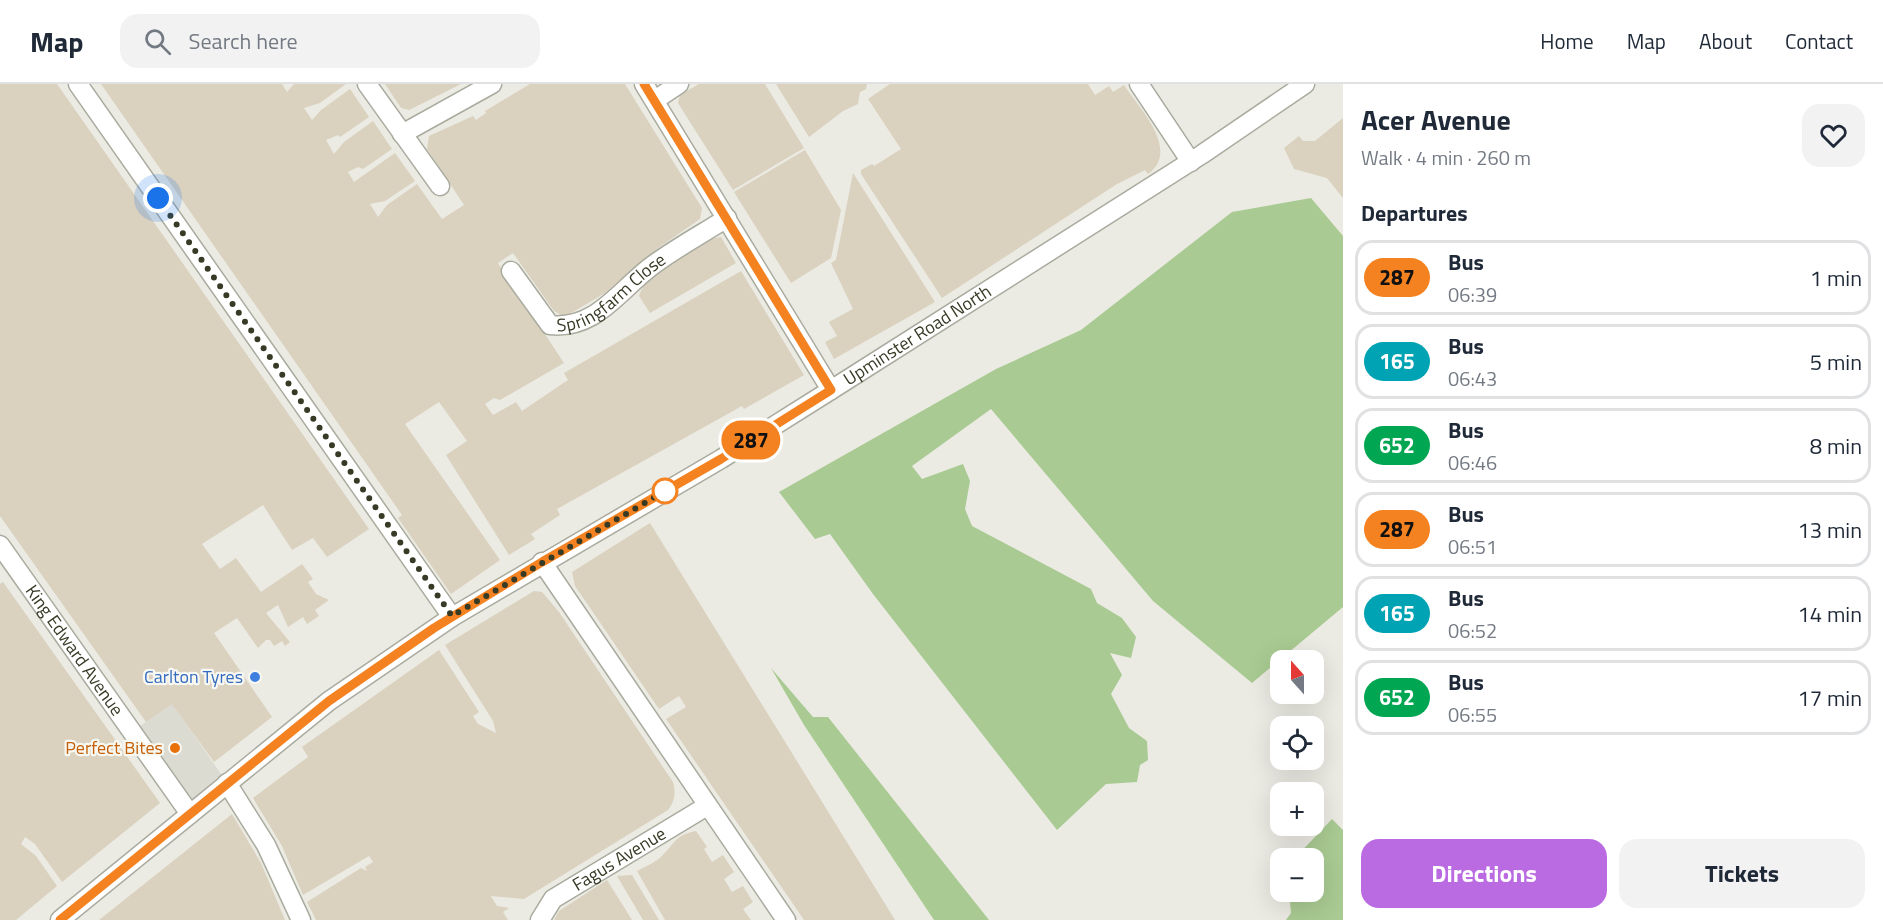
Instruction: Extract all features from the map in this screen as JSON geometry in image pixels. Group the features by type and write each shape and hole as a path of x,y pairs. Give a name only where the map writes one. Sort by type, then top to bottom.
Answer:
{"street":[{"path":"78,84 452,616"},
{"path":"367,84 440,186"},
{"path":"402,134 492,84"},
{"path":"644,84 831,390"},
{"path":"655,100 679,84"},
{"path":"1138,84 1191,162"},
{"name":"Upminster Road North","path":"60,920 329,701 452,616 721,459 1191,162 1305,84"},
{"name":"Springfarm Close","path":"511,271 550,325 568,327 596,315 652,266 727,218"},
{"name":"King Edward Avenue","path":"0,545 190,814"},
{"path":"542,562 786,920"},
{"path":"227,783 266,845 300,920"},
{"name":"Fagus Avenue","path":"540,919 552,899 707,806"}],"shaded area":[{"path":"0,84 57,84 369,529 327,557 313,538 292,550 263,505 202,544 220,569 236,558 261,592 302,564 313,579 308,582 316,594 329,600 315,610 319,616 307,624 303,617 288,627 278,605 266,613 290,642 285,646 282,641 274,646 270,640 266,640 258,648 237,618 214,633 272,717 214,762 172,704 146,722 0,516"},
{"path":"101,84 282,84 287,92 294,84 346,84 320,103 304,108 312,120 321,110 350,89 369,117 340,137 338,135 326,140 334,154 344,142 373,121 392,149 363,169 358,167 348,172 354,182 395,153 415,181 385,201 370,204 378,217 387,205 417,184 442,219 464,205 427,149 429,136 473,116 476,120 486,113 485,111 530,84 625,84 702,208 700,219 658,248 605,293 568,315 563,316 554,311 513,253 498,263 564,363 500,400 494,398 485,404 493,415 516,402 522,411 568,380 564,373 741,271 804,375 744,409 742,406 557,509 560,515 531,534 535,539 509,555 446,455 467,441 439,402 405,424 500,560 451,594 398,518 402,515"},
{"path":"385,84 461,84 409,110 401,108"},
{"path":"699,84 765,84 804,148 733,190 678,103 680,95"},
{"path":"776,84 867,84 866,89 860,92 858,104 843,111 809,137"},
{"path":"890,84 1088,84 1095,95 1109,86 1113,92 1124,85 1154,129 1159,141 1160,153 1157,164 1148,174 1145,170 1117,184 942,298 861,174 861,170 872,164 874,166 901,149 868,99"},
{"path":"1343,118 1343,198 1327,178 1294,169 1284,148 1299,136 1303,141 1315,141"},
{"path":"805,150 841,210 831,258 791,283 734,192"},
{"path":"853,173 935,302 834,359 825,342 837,336 829,322 853,309 831,263 836,260"},
{"path":"1311,198 1343,236 1343,607 1292,650 1270,650 1270,668 1252,683 1153,601 991,409 912,466 922,479 963,464 970,481 965,509 972,526 1091,589 1097,603 1122,618 1136,637 1131,658 1110,653 1122,675 1111,694 1129,728 1147,741 1148,760 1140,765 1137,782 1106,784 1057,830 873,594 830,534 815,539 779,492 996,369 1081,330 1232,212"},
{"path":"721,237 736,263 650,313 639,296 651,278 687,251 711,239"},
{"path":"650,523 895,920 804,920 666,719 686,707 679,696 659,709 575,586 572,572"},
{"path":"3,582 160,803 62,882 35,844 25,837 21,844 36,856 57,886 16,920 0,920 0,584"},
{"path":"534,591 542,592 559,612 673,782 674,797 670,807 524,899 491,896 497,906 509,908 503,912 508,920 316,920 307,902 361,868 367,871 365,867 373,862 369,856 303,895 282,846 253,798 308,757 302,747 439,650 479,712 473,716 478,724 496,733 493,721 445,645"},
{"path":"771,668 813,717 828,717 989,920 934,920 804,725"},
{"path":"172,703 227,783 190,814 132,732"},
{"path":"232,814 261,863 285,920 99,920"},
{"path":"1332,819 1343,830 1343,920 1286,920 1291,913 1290,902 1324,902 1324,848 1304,848 1316,836 1324,836 1324,827"},
{"path":"696,831 707,847 704,849 712,862 723,855 734,872 724,879 732,892 743,886 753,902 743,909 751,920 665,920 637,871 660,858 679,837"},
{"path":"632,875 659,920 643,920 617,876"},
{"path":"607,880 632,920 554,920 559,911"}],"bus line":[{"name":"287","path":"60,920 329,701 434,628 542,562 721,459 831,390 644,84"}],"place":[{"name":"Carlton Tyres","path":"255,677"},
{"name":"Perfect Bites","path":"175,748"}],"route":[{"path":"158,198 452,616 665,491"}]}
